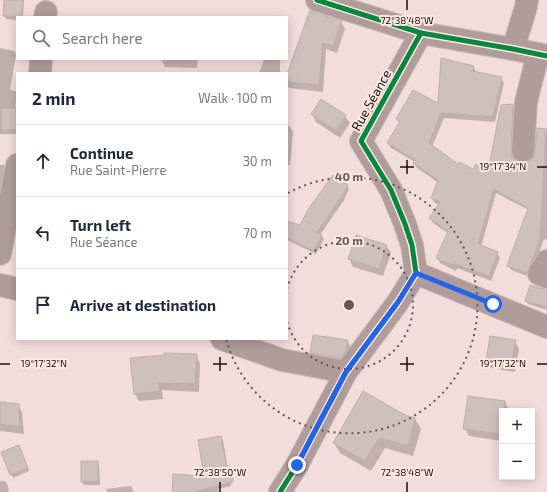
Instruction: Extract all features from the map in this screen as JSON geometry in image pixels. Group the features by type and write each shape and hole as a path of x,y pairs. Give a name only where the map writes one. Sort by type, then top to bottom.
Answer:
{"street":[{"path":"316,0 421,33 542,55 526,102 523,151"},
{"path":"513,49 528,0"},
{"name":"Rue Séance","path":"416,273 412,245 391,190 361,141 421,33"},
{"path":"40,72 42,60"},
{"path":"0,254 16,170"},
{"path":"280,492 297,465 346,372 398,302 416,273 547,327"},
{"path":"0,285 16,289"},
{"path":"225,340 282,360 346,372"}],"building":[{"path":"4,0 23,0 21,16 3,16"},
{"path":"310,10 342,21 333,46 323,43 319,85 288,82 288,72"},
{"path":"441,58 474,66 473,71 502,77 493,117 441,113 429,143 458,164 459,162 473,169 476,164 488,171 501,105 513,104 511,150 512,157 516,162 529,162 533,158 537,128 546,129 540,239 527,273 507,266 528,208 494,189 478,244 498,252 489,276 455,264 454,266 436,258 448,231 429,218 440,202 431,198 438,180 413,163 415,160 387,143 400,121 396,119 413,90 438,103"},
{"path":"321,99 346,115 336,131 311,114"},
{"path":"1,108 16,108 16,130 1,130"},
{"path":"333,175 348,185 317,232 322,235 314,251 288,238 288,221 300,225 309,208"},
{"path":"356,235 387,245 379,269 348,259"},
{"path":"530,285 547,290 547,307 525,301"},
{"path":"313,335 348,340 346,351 341,358 310,353"},
{"path":"490,336 516,340 511,365 486,361"},
{"path":"164,353 197,354 195,384 159,383 160,391 134,394 130,358 164,355"},
{"path":"363,391 405,415 415,418 408,446 379,438 365,461 333,443"},
{"path":"468,396 505,401 504,408 499,408 499,434 463,429"},
{"path":"0,402 19,404 20,427 0,424"},
{"path":"221,436 229,478 233,478 233,482 193,492 172,492 173,474 204,476 198,440"},
{"path":"19,445 28,468 10,475 1,452"},
{"path":"81,461 98,461 98,481 81,482"}],"cycle path":[{"path":"317,0 421,33 547,56"},
{"path":"280,492 297,465 346,372 398,302 416,273 412,245 391,190 361,141 421,33"}],"route":[{"path":"297,465 346,372 398,302 416,273 493,304"}]}
